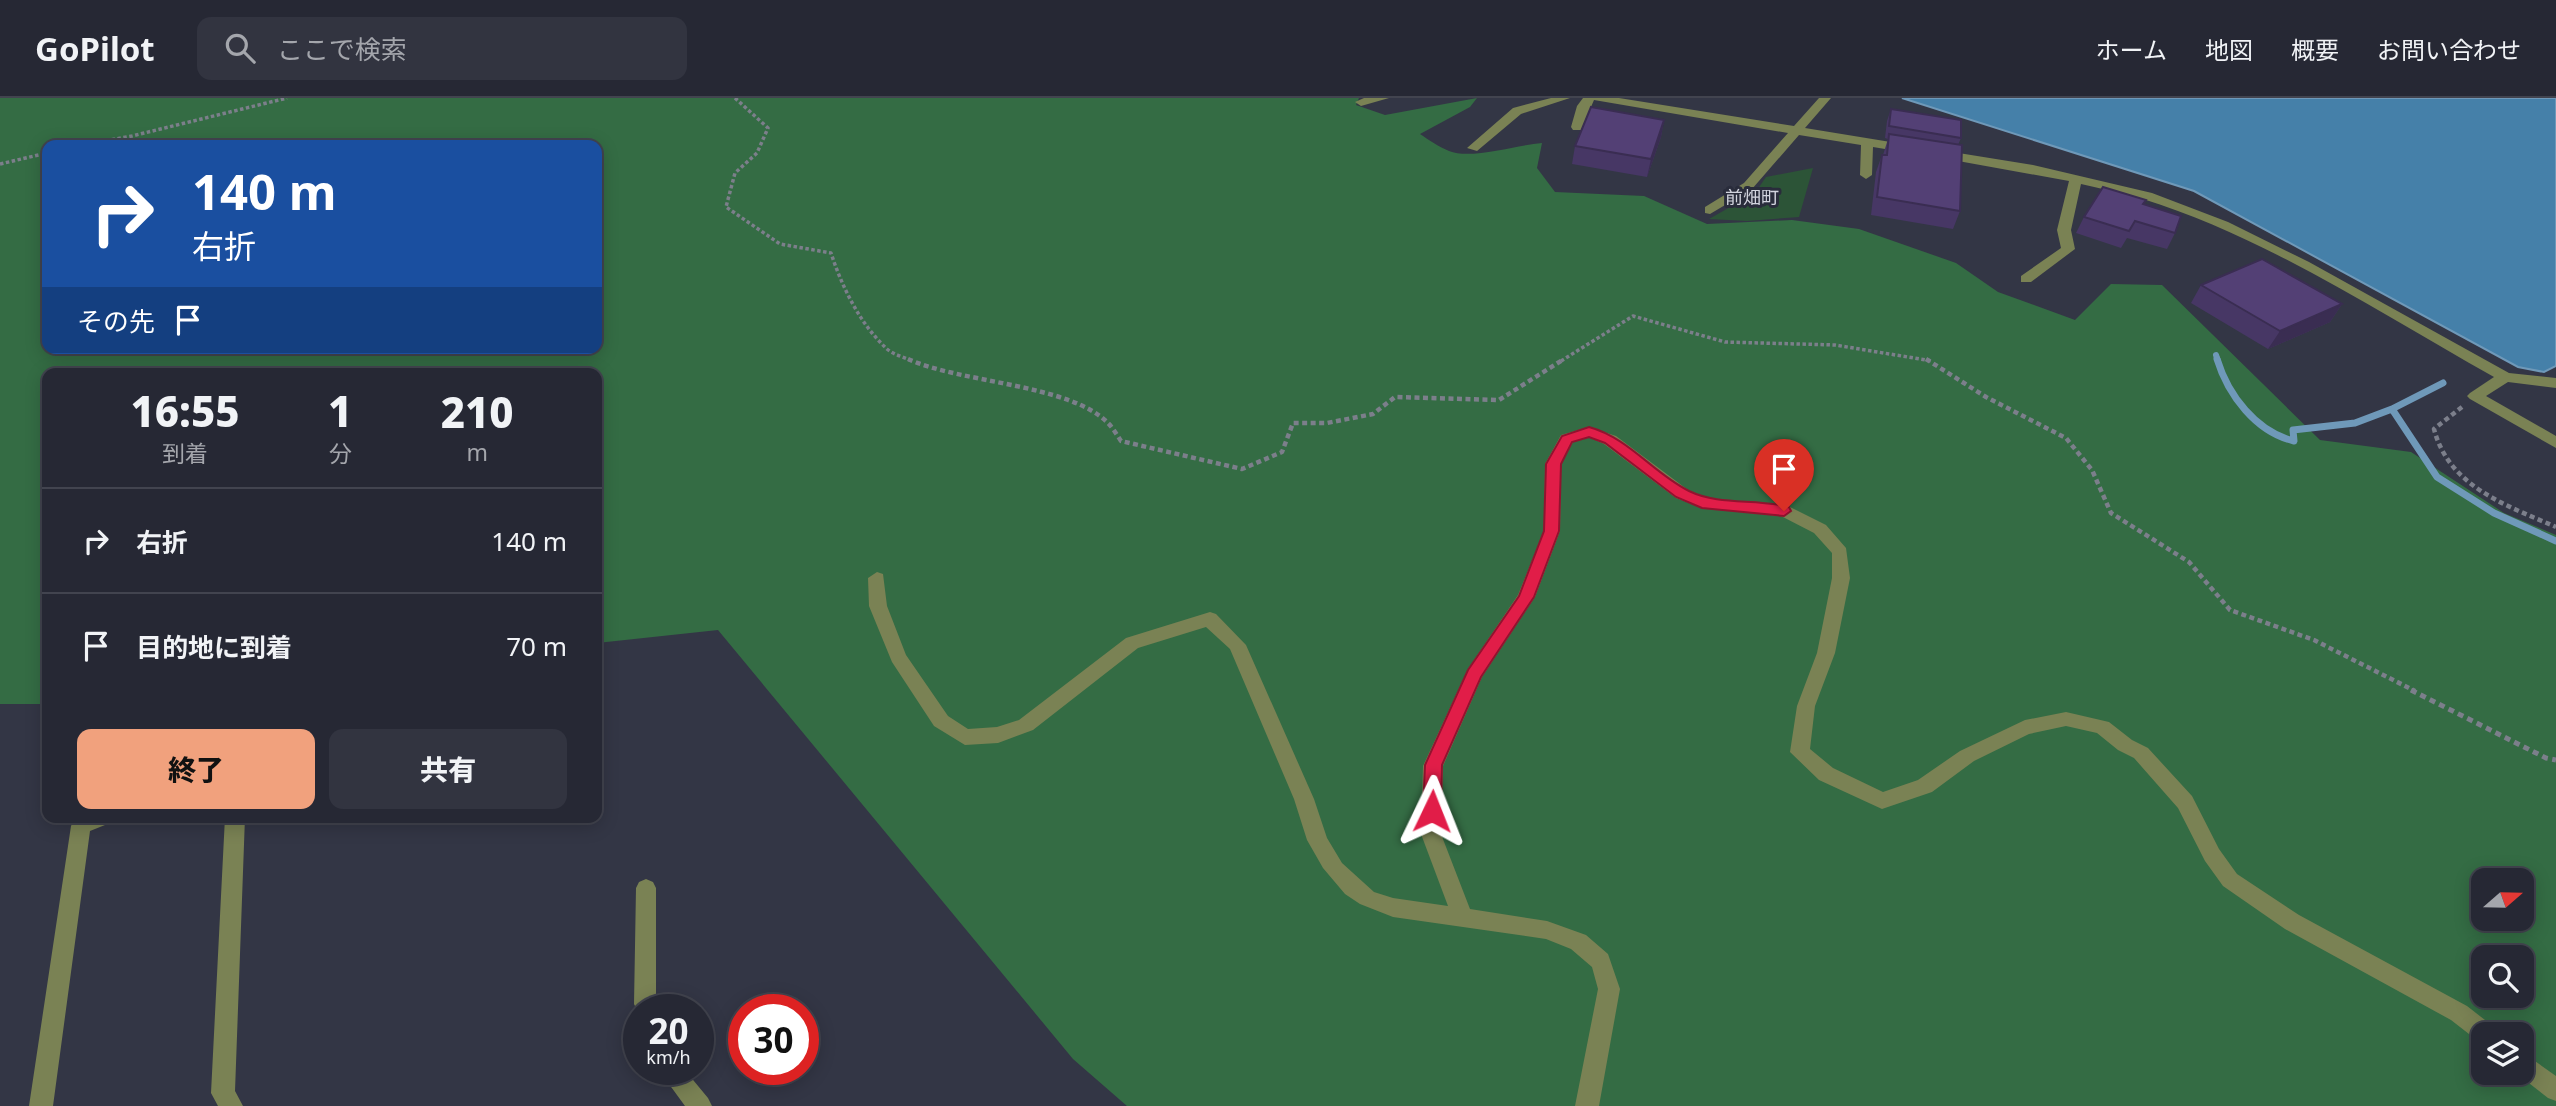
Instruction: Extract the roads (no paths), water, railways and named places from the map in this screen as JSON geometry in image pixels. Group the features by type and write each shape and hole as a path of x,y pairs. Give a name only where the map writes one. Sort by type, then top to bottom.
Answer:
{"street":[{"path":"1361,102 1383,98"},
{"path":"1473,148 1517,111 1564,98"},
{"path":"1577,127 1583,106 1589,98"},
{"path":"1598,98 1654,102 1798,131 2076,178 2147,196 2223,225 2281,254 2505,377 2556,383"},
{"path":"1710,210 1748,186 1825,98"},
{"path":"1866,176 1867,142"},
{"path":"2026,279 2068,249 2064,230 2076,178"},
{"path":"2260,263 2281,254"},
{"path":"2505,377 2475,396 2556,443"},
{"path":"1462,916 1431,834 1433,765 1474,674 1526,597 1552,531 1553,464 1567,439 1589,432 1610,440 1682,494 1708,504 1764,507 1784,511 1820,529 1840,552 1841,578 1826,653 1806,706 1800,752 1826,774 1882,801 1925,786 1967,757 2025,727 2066,719 2102,727 2125,745 2141,753 2185,802 2212,855 2230,880 2292,922 2459,1013 2471,1022"},
{"path":"877,578 878,606 898,657 941,721 965,737 998,735 1026,725 1132,643 1210,619 1221,633 1237,645 1303,796 1319,845 1341,878 1368,899 1409,911 1462,916 1555,931 1587,944 1609,977 1587,1106"},
{"path":"41,1106 81,826 88,823"},
{"path":"231,1106 223,1093 235,823"},
{"path":"646,888 648,994"},
{"path":"2534,1073 2556,1090"},
{"path":"682,1085 700,1106"}],"water":[{"path":"1902,98 2556,98 2556,366 2544,372 2518,367 2194,191"}],"waterway":[{"path":"2216,355 2218,361"},
{"path":"2217,359 2228,386 2245,410 2267,429 2294,441 2293,430 2355,423 2392,409"},
{"path":"2392,409 2443,383"},
{"path":"2392,409 2437,477 2494,513 2556,541"}],"district":[{"name":"前畑町","path":"1752,198"}]}
